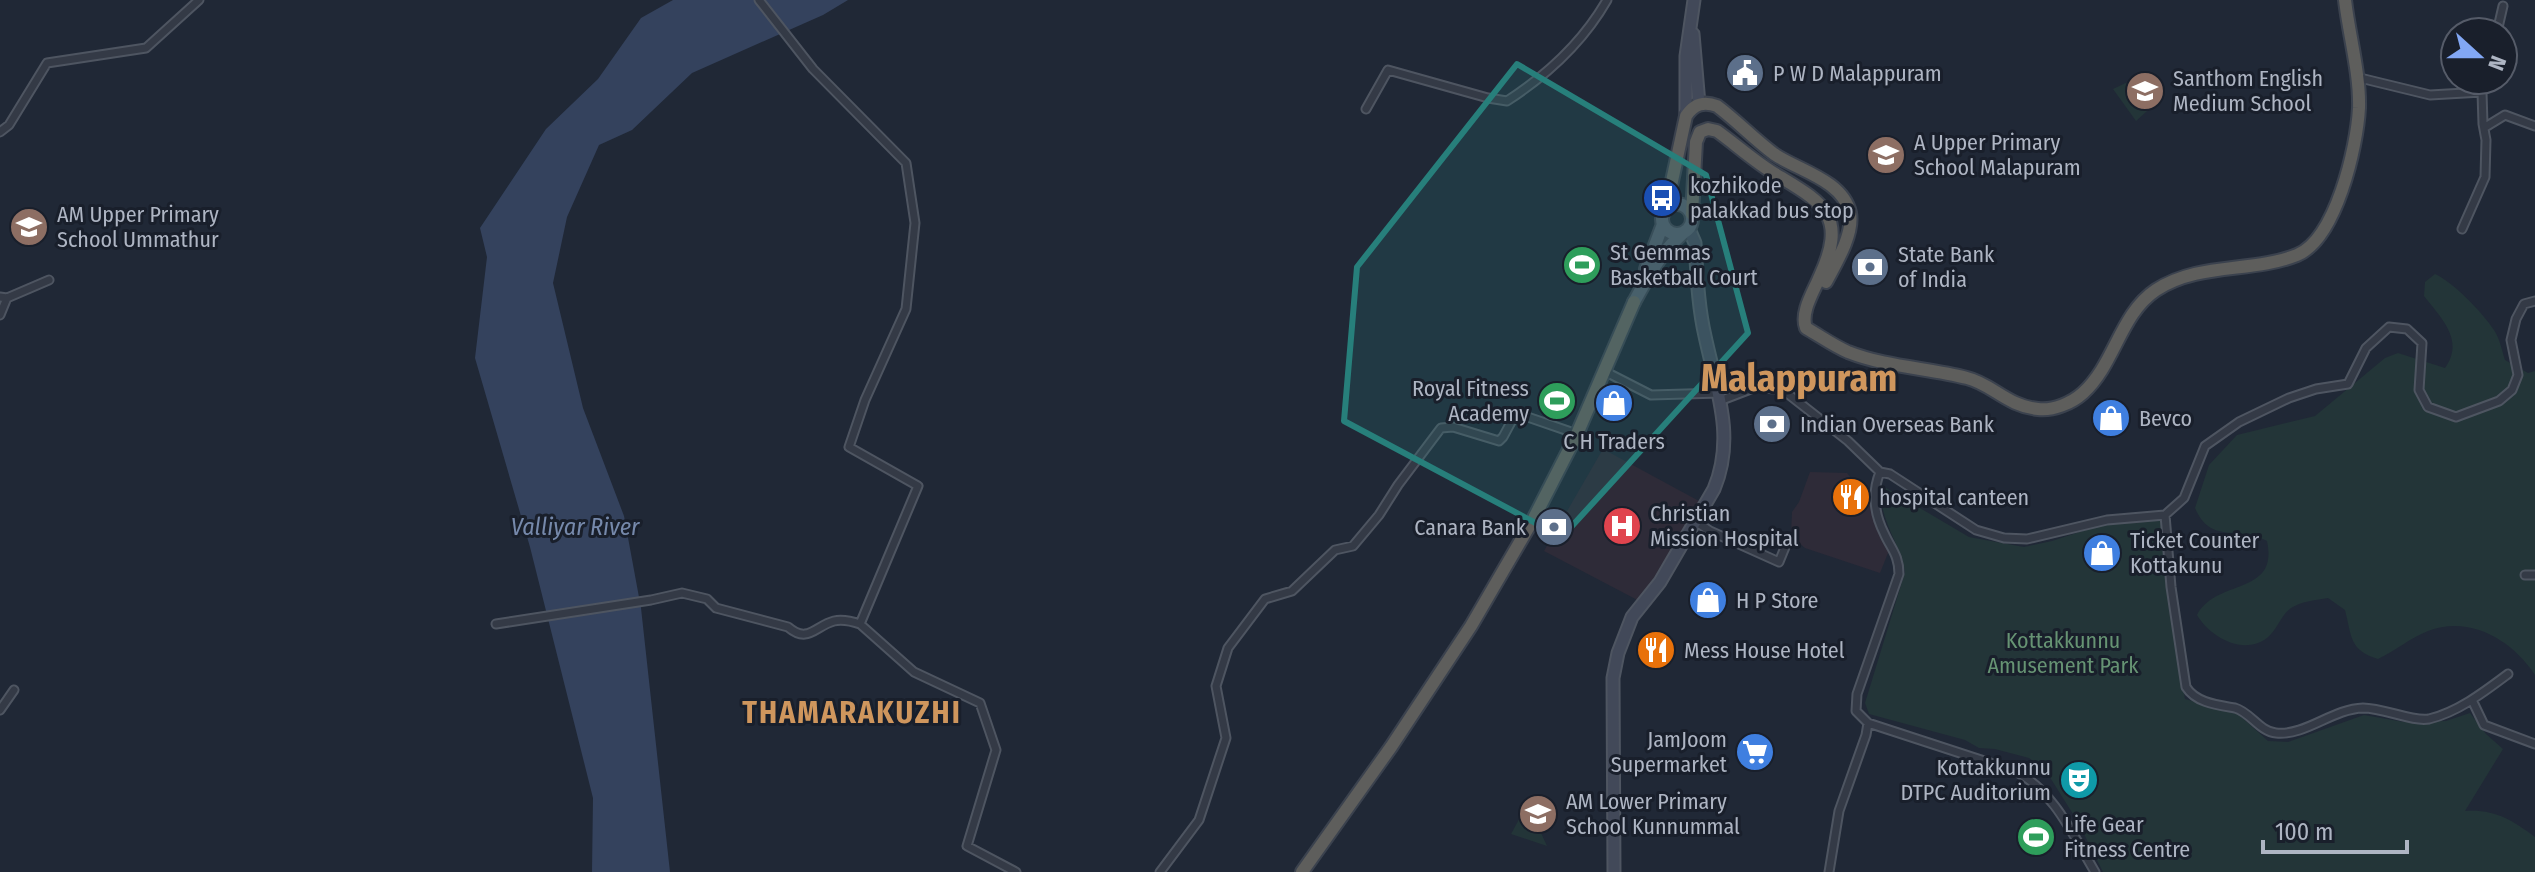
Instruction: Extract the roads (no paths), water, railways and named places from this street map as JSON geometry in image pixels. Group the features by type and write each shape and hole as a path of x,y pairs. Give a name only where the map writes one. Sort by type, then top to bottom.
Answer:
{"highway":[{"path":"1692,214 1696,142 1700,132 1708,129 1717,131 1768,169 1810,194 1822,205 1831,223 1827,262 1806,311 1806,328 1848,352 1970,378 2002,398 2022,406 2040,410 2065,404 2081,395 2097,379 2132,316 2144,300 2158,289 2213,270 2266,263 2299,254 2315,241 2329,219 2344,183 2359,107 2345,0"},
{"path":"1666,209 1686,116 1691,108 1699,104 1717,106 1775,155 1831,186 1850,213 1847,234 1811,322 1819,336"},
{"path":"1302,872 1391,747 1471,626 1534,518 1577,434 1634,302"}],"main road":[{"path":"1686,116 1686,56 1694,0"},
{"path":"1691,22 1699,104"},
{"path":"1680,204 1692,214 1686,231 1655,263 1634,302 1666,209 1680,204"},
{"path":"1663,224 1672,233 1686,231"},
{"path":"1614,872 1613,678 1618,653 1632,617 1660,582 1719,476 1724,432 1721,396 1705,336 1695,243 1686,231"}],"street":[{"path":"0,132 9,125 47,63 146,48 199,0"},
{"path":"759,0 813,69 906,163 915,223 906,309 865,400 849,447 918,486 860,624"},
{"path":"1366,109 1388,70 1507,101 1538,79 1592,27 1607,0"},
{"path":"2501,16 2503,6"},
{"path":"2356,77 2439,94"},
{"path":"2462,229 2485,177 2482,96"},
{"path":"2483,124 2493,124 2505,115 2535,126"},
{"path":"0,315 4,298 49,280"},
{"path":"1604,371 1651,395 1721,396 1756,387 1783,390 1848,441 1880,472 1890,474 1976,530 2004,538 2027,539 2107,520 2165,515 2184,498 2205,446 2239,422 2289,398 2316,389 2348,384 2366,348 2389,327 2407,329 2422,343 2419,390 2428,407 2456,417 2499,401 2512,390 2518,375 2511,340 2516,319 2524,304 2535,301"},
{"path":"1160,872 1199,820 1226,738 1216,686 1228,648 1265,599 1292,591 1335,550 1353,546 1441,428 1453,427 1499,441 1516,413 1577,434"},
{"path":"1880,472 1873,495 1883,532 1899,558 1899,574 1857,694 1856,711 1868,723 2015,771 2032,780 2067,825 2095,872"},
{"path":"2165,515 2171,587 2186,687 2191,695 2205,702 2242,710 2269,732 2297,730 2348,709 2392,711 2412,719 2428,719 2472,700 2508,674"},
{"path":"1695,521 1710,531 1779,562 1788,540"},
{"path":"2525,575 2535,575"},
{"path":"496,624 682,593 707,599 716,608 788,627 796,634 807,635 830,622 842,620 860,624 914,672 980,703 996,750 967,846 1016,872"},
{"path":"0,710 14,690"},
{"path":"2472,700 2484,725 2535,744"},
{"path":"1829,872 1839,811 1868,723"}],"water":[{"name":"Valliyar River","path":"673,0 848,0 823,15 692,73 632,130 599,145 567,217 553,283 583,408 624,516 641,608 670,872 592,872 593,798 530,547 475,358 487,257 480,228 546,129 598,79 641,18"}],"place":[{"name":"P W D Malappuram","path":"1745,73"},
{"name":"Santhom English Medium School","path":"2145,91"},
{"name":"A Upper Primary School Malapuram","path":"1886,155"},
{"name":"kozhikode palakkad bus stop","path":"1662,198"},
{"name":"AM Upper Primary School Ummathur","path":"29,227"},
{"name":"St Gemmas Basketball Court","path":"1582,265"},
{"name":"State Bank of India","path":"1870,267"},
{"name":"Royal Fitness Academy","path":"1557,401"},
{"name":"C H Traders","path":"1614,403"},
{"name":"Bevco","path":"2111,418"},
{"name":"Indian Overseas Bank","path":"1772,424"},
{"name":"hospital canteen","path":"1851,497"},
{"name":"Christian Mission Hospital","path":"1622,526"},
{"name":"Canara Bank","path":"1554,527"},
{"name":"Ticket Counter Kottakunu","path":"2102,553"},
{"name":"H P Store","path":"1708,600"},
{"name":"Mess House Hotel","path":"1656,650"},
{"name":"JamJoom Supermarket","path":"1755,752"},
{"name":"Kottakkunnu DTPC Auditorium","path":"2079,780"},
{"name":"AM Lower Primary School Kunnummal","path":"1538,814"},
{"name":"Life Gear Fitness Centre","path":"2036,837"}],"district":[{"name":"Malappuram","path":"1799,378"},
{"name":"THAMARAKUZHI","path":"852,713"}],"park label":[{"name":"Kottakkunnu Amusement Park","path":"2063,652"}]}
